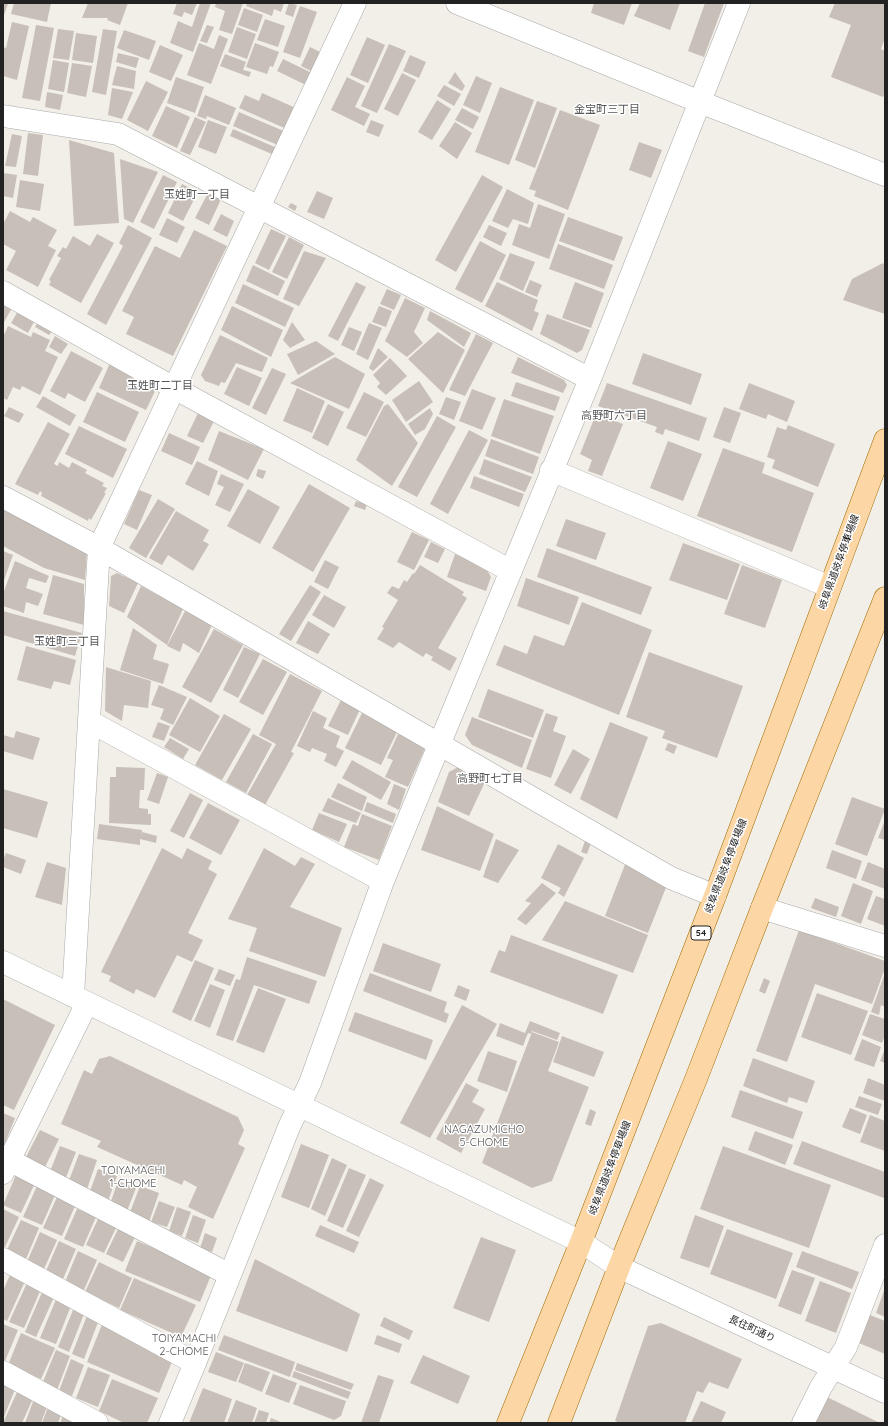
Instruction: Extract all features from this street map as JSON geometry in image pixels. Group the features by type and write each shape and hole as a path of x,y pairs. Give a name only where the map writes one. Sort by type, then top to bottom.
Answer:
{"main road":[{"name":"岐阜県道岐阜停車場線","path":"508,1423 581,1242 715,896 885,440"},
{"path":"559,1423 619,1267 696,1079 885,598"}],"street":[{"path":"230,1275 5,1163 80,1000 89,721 99,548 355,3"},
{"path":"457,3 479,7 700,102 885,175"},
{"path":"170,1423 196,1363 289,1127 313,1076 383,881 512,571 551,470 590,379 739,3"},
{"path":"3,116 118,134 590,379"},
{"path":"3,292 174,388 512,571"},
{"path":"551,470 830,587"},
{"path":"3,497 99,548 671,878 715,896"},
{"path":"89,721 383,881"},
{"path":"762,908 885,946"},
{"name":"長住町通り","path":"3,962 581,1242 619,1267 885,1392"},
{"path":"803,1423 820,1387 846,1347 885,1245"},
{"path":"3,1259 196,1363"},
{"path":"3,1372 97,1423"}],"building":[{"path":"3,3 8,4 4,15 3,14"},
{"path":"14,3 51,3 47,22 11,14"},
{"path":"88,3 128,3 120,25 107,20 108,18 82,18"},
{"path":"177,3 197,3 192,15 184,12 182,17 173,14"},
{"path":"200,3 211,3 193,52 170,43 178,21 192,27"},
{"path":"216,3 243,3 232,34 219,30 225,11 215,7"},
{"path":"247,3 284,3 281,12 274,9 272,16 246,6"},
{"path":"289,3 297,5 293,17 285,14"},
{"path":"594,3 632,3 624,25 591,13"},
{"path":"640,3 680,3 670,30 634,16"},
{"path":"705,3 724,3 704,57 688,51"},
{"path":"835,3 885,3 885,38 881,49 885,51 885,92 883,97 831,77 851,25 829,17"},
{"path":"300,6 317,12 300,58 283,52"},
{"path":"244,8 263,15 257,32 238,25"},
{"path":"265,19 285,26 278,47 257,40"},
{"path":"12,22 29,26 17,80 3,76 3,47 6,48"},
{"path":"36,25 54,28 40,101 22,98"},
{"path":"207,25 214,27 207,43 200,41"},
{"path":"237,27 256,34 247,59 228,52"},
{"path":"58,29 74,31 69,60 53,58"},
{"path":"103,29 117,31 106,95 92,92"},
{"path":"124,30 156,41 149,60 117,48"},
{"path":"76,33 97,36 93,63 72,60"},
{"path":"219,35 228,39 211,84 187,75 199,43 214,49"},
{"path":"367,37 385,45 368,83 350,75"},
{"path":"255,43 279,52 273,67 270,66 267,74 246,67"},
{"path":"389,44 406,51 377,113 361,106"},
{"path":"160,45 183,55 171,81 149,72"},
{"path":"310,47 326,55 317,74 301,66"},
{"path":"118,53 139,58 136,68 116,62"},
{"path":"225,54 246,62 243,70 251,72 249,77 220,66"},
{"path":"410,55 426,62 419,78 403,71"},
{"path":"283,59 316,75 310,87 277,71"},
{"path":"53,60 69,63 64,92 48,89"},
{"path":"72,63 92,66 86,97 67,93"},
{"path":"117,66 136,71 134,89 112,85"},
{"path":"455,72 465,86 462,91 448,83"},
{"path":"402,73 416,80 398,116 384,109"},
{"path":"476,76 492,83 480,113 463,105"},
{"path":"176,77 204,87 195,113 167,103"},
{"path":"347,77 365,86 355,107 370,114 364,126 331,110"},
{"path":"146,81 168,92 148,131 127,120"},
{"path":"444,85 461,94 454,106 437,96"},
{"path":"500,87 534,100 509,165 475,152"},
{"path":"112,88 133,92 122,119 108,115"},
{"path":"47,92 63,95 60,110 45,107"},
{"path":"262,93 298,109 289,130 239,108 245,95 259,101"},
{"path":"205,95 236,108 229,125 207,116 206,119 197,116"},
{"path":"437,100 451,109 432,140 418,132"},
{"path":"537,101 557,108 535,168 515,160"},
{"path":"166,106 190,117 177,148 152,136"},
{"path":"462,108 479,117 473,129 455,120"},
{"path":"560,110 600,125 568,210 534,196 536,191 529,189"},
{"path":"239,112 286,132 280,146 233,126"},
{"path":"195,117 206,122 190,155 180,151"},
{"path":"208,120 227,127 216,154 198,147"},
{"path":"371,120 384,125 379,137 366,132"},
{"path":"455,122 472,133 457,159 439,146"},
{"path":"233,129 277,148 274,155 230,136"},
{"path":"28,133 43,135 38,176 23,174"},
{"path":"12,134 22,136 16,167 5,166"},
{"path":"69,140 114,153 119,223 74,226"},
{"path":"639,142 662,150 651,178 629,170"},
{"path":"120,159 158,172 133,223 124,219"},
{"path":"3,173 17,175 13,198 3,196"},
{"path":"163,175 177,182 154,229 140,222"},
{"path":"482,175 503,187 456,272 435,260"},
{"path":"20,180 44,184 40,211 16,207"},
{"path":"182,184 198,192 183,221 168,213"},
{"path":"210,189 223,195 209,225 195,218"},
{"path":"507,189 534,203 528,224 513,219 508,228 492,221"},
{"path":"317,191 333,198 324,219 307,212"},
{"path":"291,203 297,206 295,211 288,207"},
{"path":"538,204 565,214 549,259 512,245 519,224 530,228"},
{"path":"10,211 30,222 33,217 57,230 48,246 56,250 38,287 6,270 16,251 3,244 3,224"},
{"path":"221,214 234,221 227,237 213,230"},
{"path":"568,217 623,237 614,261 559,241"},
{"path":"167,218 185,227 177,243 159,235"},
{"path":"128,225 152,238 106,325 87,314 123,246 119,243"},
{"path":"489,225 507,233 501,246 483,237"},
{"path":"271,229 286,236 269,270 255,263"},
{"path":"194,230 227,246 173,356 126,334 134,317 122,311 155,246 180,258"},
{"path":"97,234 114,243 81,303 49,285 51,281 49,280 61,258 57,256 63,247 66,249 73,236 90,246"},
{"path":"289,237 304,245 287,279 272,272"},
{"path":"480,241 506,255 482,303 455,289"},
{"path":"558,244 613,265 604,289 549,269"},
{"path":"304,251 326,258 299,306 283,299"},
{"path":"510,253 535,262 523,291 499,279"},
{"path":"883,263 885,266 885,314 843,300 852,279"},
{"path":"253,265 285,281 278,296 246,281"},
{"path":"530,280 542,285 537,297 525,292"},
{"path":"356,282 366,287 338,341 328,336"},
{"path":"497,282 538,300 534,311 539,313 532,331 485,306"},
{"path":"575,282 604,293 591,328 562,318"},
{"path":"243,284 294,308 285,327 235,303"},
{"path":"387,289 401,295 394,310 380,304"},
{"path":"405,298 425,308 414,332 423,343 407,357 385,341"},
{"path":"3,303 12,308 3,324"},
{"path":"232,306 283,330 271,357 221,330"},
{"path":"379,306 392,311 386,327 372,322"},
{"path":"18,311 35,320 28,333 11,323"},
{"path":"430,311 471,333 464,347 427,320"},
{"path":"547,314 590,330 582,350 577,353 540,334"},
{"path":"38,322 53,330 49,335 35,327"},
{"path":"292,322 305,340 290,348 283,340"},
{"path":"369,323 382,328 368,360 356,354"},
{"path":"8,326 31,337 33,332 50,340 45,351 58,357 40,395 22,386 20,390 13,387 7,400 3,398 3,337"},
{"path":"349,327 362,332 354,351 341,345"},
{"path":"438,332 465,350 443,393 408,359"},
{"path":"476,334 493,343 465,396 449,390"},
{"path":"220,335 268,358 262,372 236,363 225,383 221,382 219,386 205,381 201,375"},
{"path":"55,336 68,344 61,354 49,347"},
{"path":"316,341 335,354 298,375 287,354"},
{"path":"378,348 388,357 373,371 369,368"},
{"path":"71,351 103,368 85,402 68,393 65,399 50,391"},
{"path":"643,353 702,374 691,405 632,384"},
{"path":"335,357 365,374 349,409 290,383"},
{"path":"518,357 564,380 567,385 563,393 511,373"},
{"path":"390,358 407,376 386,395 377,387 380,383 373,375"},
{"path":"110,363 158,385 146,410 99,388"},
{"path":"237,367 262,378 249,406 224,394"},
{"path":"272,368 286,374 266,415 252,408"},
{"path":"419,381 433,402 406,422 392,400"},
{"path":"516,382 560,397 555,411 511,396"},
{"path":"607,383 707,418 699,441 665,429 663,435 655,432 657,427 598,406"},
{"path":"749,383 795,401 787,422 768,414 766,419 739,409"},
{"path":"297,388 325,401 312,433 283,421"},
{"path":"472,389 496,398 482,430 459,421"},
{"path":"97,392 139,412 125,442 83,422"},
{"path":"364,392 384,402 366,437 346,428"},
{"path":"43,396 76,415 70,426 36,407"},
{"path":"446,397 461,402 454,420 439,414"},
{"path":"504,399 554,416 540,454 491,436"},
{"path":"328,404 344,412 328,446 312,438"},
{"path":"388,404 418,443 392,486 356,460 384,406"},
{"path":"9,407 24,414 19,423 4,416"},
{"path":"724,407 741,413 730,443 713,437"},
{"path":"430,408 433,414 425,429 415,435 408,424"},
{"path":"199,411 215,419 203,443 187,436"},
{"path":"596,414 623,424 602,476 588,471 592,460 580,454"},
{"path":"437,416 456,427 417,497 398,487"},
{"path":"48,422 70,434 54,464 58,466 59,462 69,468 72,462 87,470 85,473 104,483 102,486 107,488 104,493 106,493 91,520 89,518 88,521 41,496 42,493 40,491 38,495 15,484"},
{"path":"788,425 835,444 818,487 772,468 775,460 767,457 777,427 786,430"},
{"path":"79,426 127,449 113,478 65,454"},
{"path":"469,430 488,440 448,514 430,504"},
{"path":"219,431 264,449 248,480 208,460"},
{"path":"169,433 200,447 192,465 161,451"},
{"path":"491,439 539,457 533,474 485,456"},
{"path":"668,441 702,454 683,501 650,488"},
{"path":"723,448 765,463 762,473 814,493 792,552 697,516"},
{"path":"484,459 532,477 525,492 479,474"},
{"path":"197,461 218,471 209,496 185,484"},
{"path":"258,469 266,471 263,479 256,476"},
{"path":"221,474 244,484 230,512 215,505 224,487 217,484"},
{"path":"474,476 524,494 519,507 470,488"},
{"path":"309,484 350,508 313,572 272,548"},
{"path":"248,489 280,507 260,544 227,526"},
{"path":"139,490 152,495 137,530 124,524"},
{"path":"158,499 175,509 146,558 129,548"},
{"path":"356,501 367,504 365,510 354,506"},
{"path":"3,505 87,552 85,580 44,568 3,546"},
{"path":"176,511 209,530 203,541 209,544 193,571 168,555 162,565 149,558"},
{"path":"566,519 606,533 596,560 556,546"},
{"path":"412,532 429,540 414,570 397,562"},
{"path":"431,542 445,549 438,563 424,557"},
{"path":"683,543 740,564 727,600 669,580"},
{"path":"547,548 652,587 641,615 537,577"},
{"path":"3,551 13,555 3,583"},
{"path":"455,554 486,568 491,577 486,591 447,577"},
{"path":"325,560 339,567 328,589 314,582"},
{"path":"15,561 49,576 46,583 29,578 26,588 43,594 38,606 26,602 24,613 3,606 3,594"},
{"path":"420,565 464,592 462,595 467,598 438,648 457,658 450,671 431,660 433,657 426,653 423,657 399,642 393,648 377,639 384,628 382,627 398,600 387,593 392,586 399,589 404,580 407,582"},
{"path":"742,565 782,580 765,628 724,614"},
{"path":"117,573 138,583 124,613 109,606 111,576"},
{"path":"53,575 84,584 84,625 43,614"},
{"path":"526,578 579,597 569,625 517,606"},
{"path":"310,585 321,592 291,641 279,634"},
{"path":"141,586 183,609 167,645 127,617"},
{"path":"324,595 346,607 334,628 312,615"},
{"path":"582,602 652,630 619,715 496,665 504,645 527,654 534,635 564,646"},
{"path":"3,611 82,633 75,656 3,635"},
{"path":"185,611 212,625 199,653 183,643 180,652 167,646"},
{"path":"308,621 330,634 318,654 296,643"},
{"path":"133,628 157,645 153,659 169,664 163,684 120,670"},
{"path":"214,629 243,645 211,703 182,687"},
{"path":"26,646 76,660 70,685 54,681 51,689 17,680"},
{"path":"244,647 260,654 238,698 223,690"},
{"path":"649,652 743,686 717,758 662,738 665,731 626,717"},
{"path":"263,659 287,672 263,715 239,702"},
{"path":"106,667 151,681 148,708 124,705 122,721 105,711"},
{"path":"290,674 322,691 291,752 294,753 265,805 247,795 276,744 259,735"},
{"path":"159,685 187,697 173,725 160,719 164,709 151,705"},
{"path":"488,689 544,710 533,738 478,717"},
{"path":"343,696 362,705 348,735 328,726"},
{"path":"190,698 220,716 200,752 169,735"},
{"path":"313,711 327,718 323,728 340,736 336,747 344,751 336,767 324,761 327,754 312,748 310,752 297,746"},
{"path":"362,713 397,732 381,765 345,748"},
{"path":"546,713 558,717 553,731 566,736 551,778 526,769"},
{"path":"224,714 251,729 222,780 195,765"},
{"path":"472,717 532,740 522,768 472,745 465,735"},
{"path":"158,722 170,726 164,741 152,737"},
{"path":"610,722 648,737 617,819 580,799"},
{"path":"16,731 40,738 33,760 3,751 3,735 14,738"},
{"path":"253,734 272,744 246,793 226,782"},
{"path":"398,734 426,746 408,787 385,777 393,760 387,758"},
{"path":"170,738 189,749 183,759 164,747"},
{"path":"668,743 677,746 674,754 665,750"},
{"path":"573,749 590,759 571,794 554,785"},
{"path":"352,760 391,782 381,800 342,778"},
{"path":"460,766 485,782 469,816 438,802 449,772"},
{"path":"116,767 145,768 144,790 140,790 139,808 148,809 148,814 151,814 151,825 109,823 110,777 116,777"},
{"path":"157,773 168,777 159,804 147,800"},
{"path":"338,783 367,797 362,811 331,797"},
{"path":"394,784 406,789 399,810 387,804"},
{"path":"3,789 48,802 37,838 3,828"},
{"path":"190,793 203,800 184,838 170,831"},
{"path":"852,797 885,809 867,856 835,844"},
{"path":"328,798 361,813 356,823 322,811"},
{"path":"367,802 396,814 393,823 364,811"},
{"path":"208,803 240,820 221,855 189,838"},
{"path":"437,806 494,834 480,871 421,850"},
{"path":"319,813 347,824 339,842 312,830"},
{"path":"362,814 392,826 379,860 344,847 353,824 358,826"},
{"path":"885,820 885,840 878,838"},
{"path":"99,824 142,830 141,838 142,832 157,836 156,843 140,839 140,845 97,839"},
{"path":"496,839 519,850 498,883 483,877"},
{"path":"585,841 591,843 587,854 581,852"},
{"path":"558,844 584,858 564,897 558,893 561,888 541,878"},
{"path":"162,848 182,859 187,848 212,861 208,869 217,874 188,933 203,940 192,962 177,955 155,998 136,989 134,994 109,981 111,976 101,972"},
{"path":"264,848 295,866 301,857 315,864 290,907 342,928 325,977 249,951 257,928 228,919"},
{"path":"832,850 862,861 856,879 826,868"},
{"path":"6,853 26,860 21,874 3,867 3,860"},
{"path":"47,862 66,868 62,905 35,897"},
{"path":"626,862 667,885 648,933 605,916"},
{"path":"868,862 885,869 885,889 861,880"},
{"path":"542,883 556,893 526,925 517,919 531,903 525,901"},
{"path":"853,883 873,891 861,924 841,916"},
{"path":"876,896 885,899 885,926 867,919"},
{"path":"815,898 839,907 836,917 811,908"},
{"path":"565,901 648,935 633,973 542,940"},
{"path":"799,930 885,961 885,968 872,1004 815,984 787,1062 756,1051"},
{"path":"511,935 618,975 603,1014 490,972 499,950 505,952"},
{"path":"383,943 441,964 431,992 373,971"},
{"path":"247,957 317,981 309,1004 254,985 233,1041 216,1035 236,979 240,980"},
{"path":"195,960 214,968 191,1021 172,1012"},
{"path":"219,969 235,975 230,986 214,980"},
{"path":"370,973 447,1002 444,1012 449,1014 446,1023 363,991"},
{"path":"885,973 885,1007 881,1005 879,1015 871,1012"},
{"path":"764,978 770,981 765,994 759,991"},
{"path":"210,984 225,990 210,1028 194,1021"},
{"path":"458,985 470,990 466,1001 454,996"},
{"path":"258,988 286,999 264,1053 236,1042"},
{"path":"817,993 868,1011 851,1055 801,1037"},
{"path":"3,999 55,1025 14,1110 3,1105"},
{"path":"462,1005 497,1024 430,1138 400,1123"},
{"path":"355,1012 433,1040 426,1060 348,1031"},
{"path":"870,1014 885,1019 885,1035 882,1043 862,1035"},
{"path":"530,1021 560,1033 557,1040 532,1031 531,1034 528,1033 523,1046 496,1036 500,1023 525,1033"},
{"path":"532,1032 559,1042 548,1071 589,1087 552,1181 532,1188 482,1163"},
{"path":"562,1036 604,1052 594,1077 553,1062"},
{"path":"862,1039 881,1047 874,1067 854,1060"},
{"path":"885,1049 885,1063 880,1061"},
{"path":"488,1051 517,1061 507,1092 477,1081"},
{"path":"110,1056 238,1117 244,1130 238,1144 245,1148 213,1219 188,1207 197,1187 184,1180 182,1185 97,1147 101,1141 61,1124 84,1070 92,1074 99,1059"},
{"path":"753,1058 815,1081 807,1103 789,1097 787,1103 743,1086"},
{"path":"868,1078 885,1085 885,1101 863,1093"},
{"path":"466,1083 479,1090 472,1102 485,1109 461,1153 436,1139"},
{"path":"740,1090 803,1112 793,1139 731,1117"},
{"path":"859,1096 882,1104 878,1115 855,1107"},
{"path":"850,1108 867,1115 860,1134 842,1127"},
{"path":"590,1109 596,1112 591,1126 585,1124"},
{"path":"3,1113 15,1118 3,1148"},
{"path":"870,1115 885,1121 885,1151 860,1142"},
{"path":"40,1130 59,1139 44,1169 25,1159"},
{"path":"755,1131 793,1145 785,1165 748,1150"},
{"path":"802,1141 885,1172 884,1198 793,1164"},
{"path":"301,1144 329,1155 309,1208 281,1197"},
{"path":"60,1146 76,1152 65,1180 49,1174"},
{"path":"723,1146 831,1185 809,1248 700,1209"},
{"path":"79,1154 97,1160 87,1189 68,1183"},
{"path":"332,1158 347,1165 325,1216 311,1209"},
{"path":"349,1168 366,1175 343,1228 327,1221"},
{"path":"98,1169 117,1176 108,1201 89,1194"},
{"path":"16,1175 35,1183 21,1213 3,1205"},
{"path":"370,1178 384,1185 359,1237 346,1231"},
{"path":"118,1181 136,1188 127,1211 110,1204"},
{"path":"37,1186 55,1195 42,1225 23,1217"},
{"path":"140,1186 159,1193 149,1222 129,1215"},
{"path":"57,1197 75,1206 62,1236 43,1228"},
{"path":"159,1201 175,1207 167,1227 151,1222"},
{"path":"177,1207 191,1212 182,1236 169,1231"},
{"path":"3,1209 19,1217 5,1247 3,1246"},
{"path":"77,1209 96,1217 83,1247 64,1239"},
{"path":"193,1215 206,1220 198,1243 185,1238"},
{"path":"695,1215 724,1226 709,1268 680,1258"},
{"path":"98,1219 116,1228 104,1253 86,1245"},
{"path":"21,1220 39,1228 26,1259 7,1250"},
{"path":"320,1225 359,1242 354,1253 315,1236"},
{"path":"118,1229 135,1237 123,1262 106,1254"},
{"path":"727,1229 793,1253 776,1299 710,1274"},
{"path":"40,1232 57,1240 44,1269 27,1262"},
{"path":"205,1233 217,1238 212,1252 200,1248"},
{"path":"481,1237 516,1250 489,1322 453,1308"},
{"path":"59,1241 76,1249 63,1279 46,1271"},
{"path":"137,1241 212,1273 200,1302 125,1271"},
{"path":"78,1251 97,1260 84,1290 65,1282"},
{"path":"802,1251 859,1272 852,1289 796,1267"},
{"path":"255,1259 360,1314 347,1352 236,1311"},
{"path":"99,1262 132,1278 119,1308 85,1292"},
{"path":"792,1270 815,1278 801,1315 778,1306"},
{"path":"10,1275 25,1281 7,1321 3,1319 3,1291"},
{"path":"134,1278 196,1305 181,1337 120,1310"},
{"path":"820,1281 851,1293 836,1333 805,1321"},
{"path":"27,1283 41,1289 24,1328 9,1322"},
{"path":"885,1288 885,1317 876,1313"},
{"path":"43,1290 55,1295 36,1337 25,1332"},
{"path":"57,1297 72,1303 56,1344 40,1338"},
{"path":"75,1305 86,1309 69,1352 58,1347"},
{"path":"88,1313 100,1317 84,1359 72,1354"},
{"path":"870,1315 885,1321 885,1354 859,1343"},
{"path":"384,1317 413,1331 409,1340 380,1326"},
{"path":"103,1322 174,1357 159,1393 87,1362"},
{"path":"661,1323 742,1359 728,1389 709,1382 703,1393 697,1391 685,1423 620,1423 615,1421 648,1326"},
{"path":"3,1324 18,1330 5,1361 3,1360"},
{"path":"21,1333 55,1348 41,1379 8,1365"},
{"path":"224,1335 295,1362 290,1377 218,1350"},
{"path":"377,1335 402,1344 399,1353 374,1344"},
{"path":"56,1350 70,1356 57,1390 42,1384"},
{"path":"216,1352 244,1363 236,1382 208,1372"},
{"path":"423,1355 470,1376 458,1404 410,1383"},
{"path":"71,1359 84,1365 72,1396 59,1391"},
{"path":"245,1363 270,1372 262,1392 238,1382"},
{"path":"297,1363 354,1384 351,1390 295,1370"},
{"path":"88,1367 110,1375 98,1407 76,1398"},
{"path":"294,1371 351,1392 348,1399 292,1377"},
{"path":"273,1374 297,1383 289,1403 265,1394"},
{"path":"378,1375 394,1380 379,1423 361,1423"},
{"path":"112,1379 158,1398 147,1423 124,1423 99,1411"},
{"path":"3,1382 16,1387 3,1419"},
{"path":"300,1385 346,1401 341,1416 334,1420 293,1404"},
{"path":"203,1388 232,1399 224,1423 189,1423"},
{"path":"18,1390 34,1396 22,1423 3,1423"},
{"path":"825,1396 880,1423 811,1423"},
{"path":"34,1399 48,1404 41,1423 25,1423"},
{"path":"236,1400 257,1408 252,1423 227,1423"},
{"path":"701,1401 726,1412 721,1423 691,1423"},
{"path":"48,1407 62,1412 58,1423 42,1423"},
{"path":"259,1410 269,1413 266,1423 254,1423"},
{"path":"63,1416 78,1423 60,1423"},
{"path":"271,1418 283,1423 269,1423"}],"district":[{"name":"金宝町三丁目","path":"607,110"},
{"name":"玉姓町一丁目","path":"197,195"},
{"name":"玉姓町二丁目","path":"160,386"},
{"name":"高野町六丁目","path":"614,416"},
{"name":"玉姓町三丁目","path":"67,642"},
{"name":"高野町七丁目","path":"490,779"},
{"name":"NAGAZUMICHO 5-CHOME","path":"484,1136"},
{"name":"TOIYAMACHI 1-CHOME","path":"133,1177"},
{"name":"TOIYAMACHI 2-CHOME","path":"184,1345"}]}
